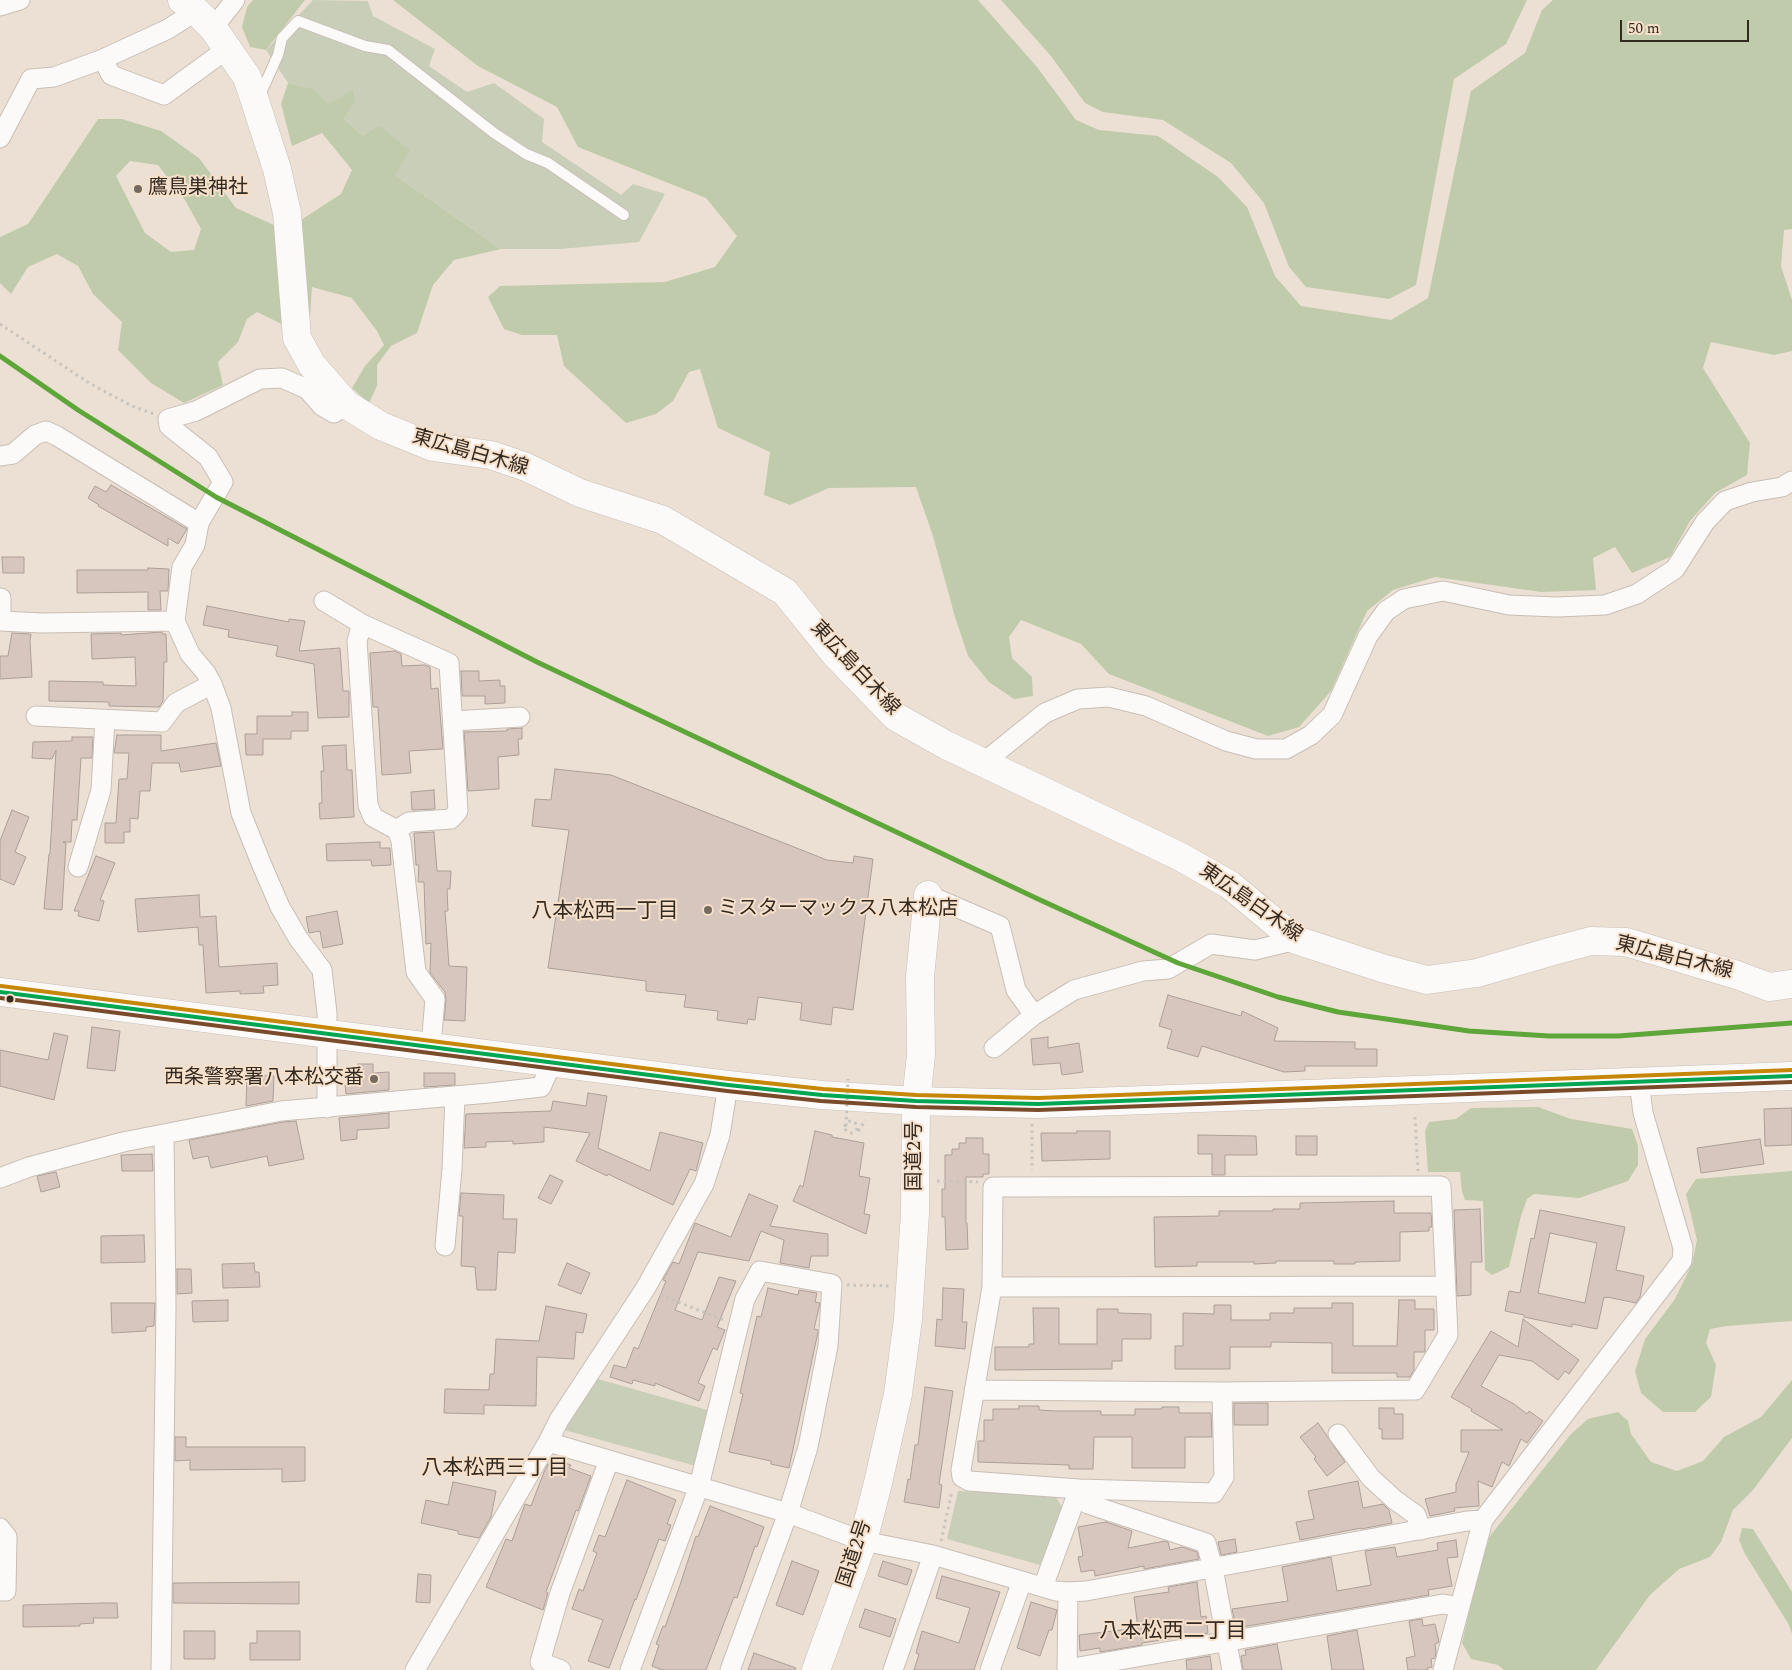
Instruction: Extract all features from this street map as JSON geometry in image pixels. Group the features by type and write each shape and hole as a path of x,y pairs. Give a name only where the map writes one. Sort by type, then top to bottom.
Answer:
{"main road":[{"name":"東広島白木線","path":"204,22 247,77 277,169 287,212 297,338 312,365 347,405 381,426 433,447 492,455 526,467 580,493 663,520 785,592 835,654 896,717 946,745 1179,856 1230,885 1296,940 1427,980 1477,973 1553,950 1591,941 1626,942 1736,974 1769,987 1792,984"},
{"path":"928,895 920,976 921,1055 916,1101 1038,1104 1639,1080 1792,1076"},
{"name":"国道2号","path":"0,992 553,1061 728,1085 916,1101 915,1213 908,1319 898,1394 863,1540 816,1670"}],"street":[{"path":"0,6 20,0"},
{"path":"0,138 31,79 54,77 103,58 168,29 204,22 235,0"},
{"path":"103,58 111,75 164,94 204,22"},
{"path":"327,1108 328,1033 322,970 298,938 280,907 241,813 221,708 212,684 206,673 190,654 175,621 182,567 195,545 199,523 223,482 208,457 169,426 168,419 196,411 260,378 282,378 307,389 322,406 334,412 347,405"},
{"path":"0,456 13,454 35,434 46,431 199,523"},
{"path":"983,762 1045,713 1078,699 1109,697 1146,706 1226,741 1256,749 1286,749 1311,734 1332,715 1368,636 1386,610 1404,598 1443,591 1509,605 1605,605 1637,594 1676,569 1705,522 1725,500 1752,492 1782,487 1792,482"},
{"path":"1,598 2,620 42,622 175,621"},
{"path":"324,601 362,624 449,663 458,811 451,819 409,822 396,830"},
{"path":"362,624 356,641 368,805 373,817 396,830 400,840 416,972 435,999 431,1046"},
{"path":"36,716 162,722 176,703 212,684"},
{"path":"453,720 520,717"},
{"path":"78,867 101,790 105,719"},
{"path":"928,895 1000,926 1016,990 1034,1015"},
{"path":"994,1048 1034,1015 1074,990 1143,971 1168,968 1211,944 1255,950 1296,940"},
{"path":"0,1178 29,1167 123,1142 281,1110 327,1108 541,1087 553,1061"},
{"path":"1443,1670 1483,1520 1682,1261 1684,1248 1643,1112 1639,1080"},
{"path":"415,1670 559,1420 645,1289 704,1184 720,1135 728,1085"},
{"path":"445,1246 452,1168 455,1096"},
{"path":"161,1670 166,1307 164,1134"},
{"path":"974,1390 1222,1392 1415,1390 1448,1335 1441,1186 993,1187 992,1287 974,1390 961,1470 962,1477 969,1481 1079,1489 1214,1492 1224,1477 1222,1392"},
{"path":"630,1670 699,1486 745,1299 760,1271 832,1284 826,1355 808,1447 788,1512 730,1670"},
{"path":"992,1287 1445,1286"},
{"path":"1338,1434 1371,1478 1395,1500 1416,1515 1420,1530"},
{"path":"548,1442 788,1512 863,1540 936,1550 1022,1581 1068,1592 1086,1591 1467,1521 1483,1520"},
{"path":"561,1670 540,1662 560,1592 609,1460"},
{"path":"1079,1489 1088,1504 1206,1542 1213,1568 1232,1670"},
{"path":"1043,1587 1079,1489"},
{"path":"0,1528 7,1536 6,1591 0,1591"},
{"path":"893,1670 936,1550"},
{"path":"990,1670 1022,1581"},
{"path":"1068,1592 1067,1670 1443,1604 1460,1607"}],"lane":[{"path":"254,98 261,93 278,54 282,38 298,21 365,46 388,50 494,132 526,154 548,163 624,215"}],"path":[{"path":"0,324 89,383 132,406 168,419"},
{"path":"848,1079 846,1129 850,1133 856,1133 867,1120"},
{"path":"1415,1117 1418,1186"},
{"path":"846,1126 850,1121 853,1121 857,1126 856,1131 850,1133"},
{"path":"1032,1123 1032,1187"},
{"path":"933,1181 983,1182 993,1187"},
{"path":"832,1284 895,1286"},
{"path":"645,1289 739,1326"},
{"path":"936,1550 953,1488 962,1477"}],"green space":[{"path":"253,0 305,0 266,50 250,47 242,27 247,7"},
{"path":"313,0 368,1 373,16 435,49 429,66 467,92 494,83 544,119 542,142 621,195 633,184 665,194 639,242 560,249 501,249 395,175 363,136 344,119 355,102 328,105 312,89 288,83 266,50"},
{"path":"393,0 978,0 1037,67 1076,120 1099,130 1158,136 1218,177 1247,207 1275,276 1301,306 1391,320 1428,298 1471,91 1525,53 1542,10 1553,0 1792,0 1792,229 1784,230 1781,266 1792,300 1792,351 1774,355 1711,342 1703,368 1750,443 1747,475 1715,493 1690,521 1670,557 1632,573 1615,547 1593,558 1596,590 1541,592 1435,577 1393,590 1367,611 1331,691 1299,727 1268,736 1109,674 1081,644 1021,620 1009,637 1012,658 1032,677 1033,696 1014,699 989,682 968,656 955,617 933,536 916,487 829,488 790,505 764,495 770,452 718,428 700,369 689,372 673,401 656,414 626,423 564,366 557,335 522,335 504,329 488,297 500,286 665,282 715,267 737,236 706,198 578,147 557,107 478,66"},
{"path":"1001,0 1527,0 1506,44 1454,79 1416,285 1389,299 1306,287 1289,267 1264,203 1231,163 1163,120 1103,112 1085,103 1051,56"},
{"path":"288,83 313,89 328,104 353,90 355,102 344,119 363,136 379,126 410,150 395,175 501,249 454,260 433,285 417,333 391,346 377,365 377,386 369,403 352,388 365,366 384,345 377,331 352,298 312,287 310,316 307,315 300,285 301,220 341,194 352,170 322,133 292,146 281,104"},
{"path":"98,119 122,119 161,131 199,158 236,208 274,225 282,324 257,312 247,319 238,342 218,362 223,385 184,403 151,383 118,350 122,322 93,294 78,266 57,254 28,267 11,294 0,283 0,237 28,224","holes":["130,161 158,165 185,200 201,229 194,250 171,252 145,233 116,176"]},
{"path":"1538,1107 1571,1119 1632,1129 1638,1146 1638,1165 1628,1181 1579,1198 1534,1194 1527,1199 1509,1267 1492,1275 1485,1270 1483,1201 1465,1200 1462,1192 1460,1172 1428,1172 1425,1131 1429,1122 1456,1119 1471,1108"},
{"path":"1792,1171 1792,1321 1710,1329 1706,1343 1716,1365 1711,1397 1695,1412 1663,1412 1641,1393 1635,1371 1645,1339 1675,1299 1692,1264 1697,1240 1686,1194 1696,1179"},
{"path":"591,1377 711,1411 696,1466 564,1430"},
{"path":"1792,1380 1792,1438 1753,1490 1733,1510 1721,1542 1710,1557 1679,1569 1650,1595 1596,1670 1504,1670 1498,1665 1471,1659 1462,1643 1476,1581 1490,1536 1571,1434 1588,1419 1618,1412 1628,1421 1631,1434 1651,1462 1677,1471 1703,1461 1724,1437 1761,1417"},
{"path":"958,1491 1054,1494 1062,1507 1040,1565 947,1539"},
{"path":"1742,1528 1753,1529 1792,1592 1792,1634 1789,1625 1745,1554 1739,1540"}],"building":[{"path":"111,485 187,529 178,544 168,538 168,546 98,506 88,498 95,486 106,492"},
{"path":"2,557 24,557 24,573 3,573"},
{"path":"148,568 169,569 168,591 160,591 161,610 148,610 148,592 77,593 77,570 148,570"},
{"path":"207,606 289,622 289,619 305,621 299,651 340,648 343,691 349,691 349,717 318,718 314,664 276,656 278,646 228,637 229,630 203,625"},
{"path":"162,632 162,634 166,634 167,662 164,662 163,701 159,707 109,706 109,702 49,701 49,681 103,682 103,685 136,686 135,657 92,659 91,634 121,633 121,635"},
{"path":"12,633 31,634 32,677 0,679 0,656 8,656"},
{"path":"395,651 401,654 402,666 425,665 430,667 431,689 438,688 443,749 409,751 411,773 382,775 378,707 373,707 370,653"},
{"path":"461,671 479,671 479,681 500,680 500,686 505,686 505,703 485,704 485,696 462,696"},
{"path":"292,712 308,712 308,731 291,731 291,739 263,739 263,755 246,755 245,734 257,734 257,716 292,716"},
{"path":"522,728 522,739 518,739 519,755 498,757 499,789 468,791 464,732 507,731 507,729"},
{"path":"117,735 161,735 161,751 216,743 221,766 181,772 179,763 152,763 150,791 140,791 138,819 130,818 130,832 124,832 124,843 105,843 105,823 116,823 119,779 127,779 129,753 114,753"},
{"path":"72,737 93,737 92,758 81,758 77,820 72,820 71,842 63,842 66,843 62,910 44,909 50,854 56,750 52,759 32,758 33,742 72,741"},
{"path":"346,745 347,770 352,770 354,817 320,819 319,803 322,803 321,771 324,771 322,746"},
{"path":"555,769 611,775 827,860 853,863 854,856 873,859 853,1010 833,1007 831,1025 800,1020 802,1003 758,997 755,1020 748,1019 747,1024 717,1020 718,1011 684,1007 686,995 646,991 646,981 548,968 569,830 532,826 535,799 551,800"},
{"path":"434,790 435,809 412,810 411,792"},
{"path":"12,810 29,817 15,852 26,857 14,885 0,879 0,841"},
{"path":"434,832 437,871 451,871 450,889 447,889 448,911 445,911 449,966 467,967 465,1021 444,1020 445,992 430,973 431,943 426,944 424,882 418,882 419,865 416,865 414,833"},
{"path":"380,842 380,848 390,848 391,865 372,866 371,860 327,861 326,844"},
{"path":"96,856 115,863 100,900 104,901 99,921 78,916 79,911 74,911"},
{"path":"199,895 200,917 216,916 219,967 277,963 278,985 263,986 264,993 240,994 240,991 206,993 203,945 199,945 198,927 138,932 135,899"},
{"path":"337,911 343,944 323,948 320,931 309,933 306,917"},
{"path":"1168,995 1241,1016 1242,1011 1278,1028 1274,1041 1355,1042 1355,1049 1377,1049 1377,1066 1305,1066 1305,1071 1284,1072 1202,1046 1198,1057 1167,1048 1172,1030 1159,1026"},
{"path":"92,1027 120,1031 115,1071 87,1068"},
{"path":"54,1033 68,1036 54,1100 0,1086 0,1050 48,1060"},
{"path":"1048,1037 1048,1048 1079,1043 1083,1072 1062,1075 1060,1063 1033,1065 1031,1039"},
{"name":"西条警察署八本松交番","path":"358,1064 373,1064 373,1073 389,1072 389,1090 346,1094 345,1085 358,1085"},
{"path":"424,1073 455,1073 455,1085 424,1087"},
{"path":"247,1075 274,1076 273,1101 246,1106"},
{"path":"588,1093 607,1096 598,1148 650,1171 660,1132 703,1143 696,1171 690,1169 673,1205 576,1161 590,1133 544,1127 544,1142 513,1144 513,1141 486,1142 486,1147 464,1148 466,1114 551,1111 553,1101 586,1106"},
{"path":"1792,1108 1792,1145 1765,1146 1764,1109"},
{"path":"389,1113 389,1128 357,1130 357,1139 341,1141 339,1118"},
{"path":"296,1121 304,1159 269,1166 267,1156 211,1168 208,1156 193,1159 189,1140"},
{"path":"815,1131 832,1135 832,1137 864,1143 859,1176 870,1178 864,1214 870,1215 866,1234 793,1201 800,1185 803,1187"},
{"path":"1077,1131 1110,1131 1110,1159 1042,1161 1041,1133 1077,1133"},
{"path":"1198,1135 1256,1136 1257,1155 1225,1155 1225,1175 1212,1175 1212,1154 1198,1154"},
{"path":"1296,1136 1317,1136 1317,1155 1296,1155"},
{"path":"966,1138 983,1138 983,1154 989,1154 989,1174 983,1174 983,1177 966,1177 968,1249 946,1250 945,1217 942,1217 942,1189 945,1189 945,1155 952,1155 952,1149 959,1149 959,1143 966,1143"},
{"path":"1760,1139 1764,1164 1701,1173 1697,1148"},
{"path":"152,1154 153,1171 122,1171 121,1155"},
{"path":"56,1172 60,1187 41,1192 37,1176"},
{"path":"550,1175 563,1181 551,1204 538,1198"},
{"path":"461,1193 504,1195 503,1219 517,1219 515,1253 498,1252 496,1290 477,1290 475,1267 461,1266 463,1216 459,1216"},
{"path":"749,1194 778,1206 770,1226 828,1234 828,1256 811,1256 809,1268 780,1263 784,1240 761,1231 749,1261 698,1252 675,1310 702,1320 719,1277 736,1281 717,1327 725,1330 717,1350 713,1348 698,1383 705,1386 699,1401 655,1383 655,1386 633,1380 632,1384 610,1377 614,1365 626,1368 634,1347 638,1349 666,1281 663,1280 673,1262 679,1264 695,1223 731,1237"},
{"path":"1394,1201 1394,1213 1431,1213 1432,1227 1429,1227 1429,1231 1400,1232 1400,1261 1355,1262 1355,1264 1334,1264 1334,1261 1276,1261 1276,1263 1254,1264 1254,1262 1197,1262 1197,1266 1155,1267 1154,1217 1219,1216 1219,1211 1300,1209 1300,1203"},
{"path":"1480,1209 1482,1262 1471,1262 1471,1295 1457,1296 1454,1210"},
{"path":"1540,1210 1625,1227 1616,1270 1644,1276 1640,1297 1636,1303 1604,1297 1597,1329 1572,1324 1572,1327 1505,1311 1509,1291 1520,1293 1531,1238 1534,1239","holes":["1550,1233 1597,1243 1585,1303 1538,1293"]},
{"path":"144,1235 145,1262 101,1263 101,1236"},
{"path":"254,1263 255,1272 259,1272 260,1287 223,1288 222,1264"},
{"path":"567,1263 590,1273 581,1294 558,1285"},
{"path":"177,1269 191,1269 192,1293 177,1294"},
{"path":"768,1288 798,1295 799,1290 817,1293 815,1302 820,1303 814,1329 818,1330 818,1332 789,1468 771,1464 771,1461 729,1452 743,1394 740,1393 757,1316 761,1317"},
{"path":"943,1288 964,1289 962,1322 967,1322 965,1349 935,1346 937,1319 942,1320"},
{"path":"228,1300 228,1321 193,1322 192,1301"},
{"path":"1399,1300 1415,1300 1415,1309 1434,1309 1434,1330 1425,1330 1425,1352 1414,1352 1414,1370 1410,1377 1397,1377 1397,1373 1332,1373 1332,1343 1271,1342 1271,1347 1230,1347 1230,1369 1175,1369 1175,1346 1183,1346 1183,1313 1214,1314 1214,1305 1231,1305 1231,1320 1270,1320 1270,1313 1294,1313 1294,1308 1332,1308 1332,1303 1353,1303 1353,1346 1397,1346"},
{"path":"111,1303 155,1303 154,1326 146,1327 146,1331 112,1333"},
{"path":"546,1306 587,1314 583,1333 576,1332 574,1359 537,1357 536,1406 484,1405 484,1414 444,1413 445,1389 489,1390 490,1374 494,1374 496,1339 539,1341"},
{"path":"1033,1308 1059,1308 1059,1344 1097,1344 1097,1309 1118,1309 1118,1313 1151,1314 1151,1339 1122,1339 1122,1361 1112,1361 1112,1369 995,1370 995,1347 1029,1347 1029,1344 1034,1344"},
{"path":"1523,1319 1579,1360 1569,1374 1565,1371 1558,1380 1532,1361 1499,1355 1481,1386 1514,1404 1527,1414 1529,1411 1543,1421 1527,1443 1521,1439 1509,1466 1502,1462 1492,1487 1478,1481 1479,1506 1454,1508 1455,1511 1430,1516 1425,1499 1456,1492 1456,1484 1469,1452 1461,1452 1461,1430 1503,1430 1451,1397 1491,1331 1518,1347"},
{"path":"925,1387 953,1391 939,1484 942,1485 939,1508 904,1502 908,1479 910,1480 915,1445 918,1445"},
{"path":"1234,1403 1268,1403 1268,1425 1234,1425"},
{"path":"1019,1406 1039,1406 1039,1410 1101,1411 1101,1415 1135,1415 1135,1409 1179,1407 1179,1413 1211,1413 1212,1437 1185,1437 1185,1468 1132,1468 1132,1437 1094,1437 1093,1469 1069,1469 1069,1465 978,1462 978,1441 984,1441 984,1420 993,1420 993,1409 1019,1409"},
{"path":"1379,1408 1394,1408 1394,1414 1403,1414 1403,1439 1382,1439 1382,1429 1379,1429"},
{"path":"1318,1423 1345,1462 1327,1476 1314,1459 1316,1457 1300,1437"},
{"path":"175,1437 186,1437 186,1447 305,1447 305,1481 282,1482 282,1469 190,1470 190,1460 175,1461"},
{"path":"557,1460 571,1465 569,1468 591,1476 578,1511 576,1510 546,1592 548,1593 543,1610 486,1587 506,1539 512,1541 525,1504 531,1506 548,1464 554,1466"},
{"path":"627,1480 676,1500 667,1524 671,1525 665,1541 659,1539 609,1668 588,1661 603,1620 572,1609 579,1589 583,1591 597,1553 593,1551 599,1535 605,1537"},
{"path":"1358,1481 1363,1508 1383,1504 1389,1510 1392,1523 1300,1540 1296,1522 1314,1519 1308,1491"},
{"path":"453,1482 496,1491 491,1517 479,1538 458,1534 458,1531 421,1523 426,1500 448,1505"},
{"path":"710,1506 764,1527 757,1547 755,1546 737,1598 734,1597 706,1670 662,1670 652,1666 659,1645 656,1644 663,1626 665,1627 696,1536 698,1537"},
{"path":"1106,1522 1132,1531 1128,1548 1165,1541 1168,1542 1170,1550 1182,1547 1197,1552 1199,1559 1144,1569 1144,1566 1095,1576 1094,1570 1081,1572 1078,1557 1083,1556 1078,1527"},
{"path":"1235,1539 1237,1552 1221,1555 1218,1542"},
{"path":"1456,1540 1458,1557 1447,1558 1452,1586 1428,1590 1429,1595 1236,1628 1232,1609 1288,1601 1282,1567 1331,1557 1337,1591 1371,1585 1365,1551 1395,1547 1397,1557 1438,1550 1437,1543"},
{"path":"792,1561 819,1571 803,1615 776,1605"},
{"path":"883,1561 912,1570 907,1585 878,1576"},
{"path":"418,1574 431,1575 430,1603 416,1602"},
{"path":"942,1576 1000,1592 974,1670 914,1670 919,1654 916,1653 922,1631 959,1643 970,1608 936,1598"},
{"path":"299,1582 299,1604 173,1603 173,1583"},
{"path":"1197,1582 1201,1617 1206,1616 1208,1633 1142,1643 1142,1645 1100,1652 1100,1648 1080,1651 1079,1635 1138,1628 1134,1597 1169,1592 1168,1587"},
{"path":"1031,1602 1057,1610 1052,1630 1049,1630 1040,1656 1017,1648"},
{"path":"117,1603 118,1618 93,1618 94,1623 80,1624 80,1626 23,1627 23,1605"},
{"path":"865,1609 896,1619 890,1637 859,1627"},
{"path":"1422,1619 1423,1626 1435,1624 1439,1642 1435,1644 1435,1658 1431,1659 1432,1667 1427,1668 1428,1670 1408,1670 1406,1658 1415,1656 1409,1621"},
{"path":"1357,1630 1364,1670 1332,1670 1327,1636"},
{"path":"184,1631 215,1631 215,1659 184,1659"},
{"path":"257,1631 300,1631 300,1660 250,1660 250,1643 257,1643"},
{"path":"1277,1644 1282,1670 1243,1670 1241,1656 1246,1655 1245,1650"},
{"path":"754,1653 796,1668 795,1670 748,1670"},
{"path":"1210,1656 1212,1670 1187,1670 1186,1660"}],"transit line":[{"path":"0,356 78,410 216,497 537,662 1038,899 1178,963 1278,997 1338,1012 1469,1031 1549,1036 1618,1036 1792,1023"},
{"path":"1,986 729,1079 823,1089 916,1095 1038,1098 1792,1070"},
{"path":"0,992 728,1085 822,1095 916,1101 1038,1104 1792,1076"},
{"path":"0,998 727,1091 821,1101 916,1107 1038,1110 1792,1082"}],"place":[{"name":"鷹鳥巣神社","path":"138,189"},
{"name":"ミスターマックス八本松店","path":"708,910"},
{"name":"西条警察署八本松交番","path":"374,1079"}],"district":[{"name":"八本松西一丁目","path":"605,913"},
{"name":"八本松西三丁目","path":"495,1470"},
{"name":"八本松西二丁目","path":"1173,1633"}]}
